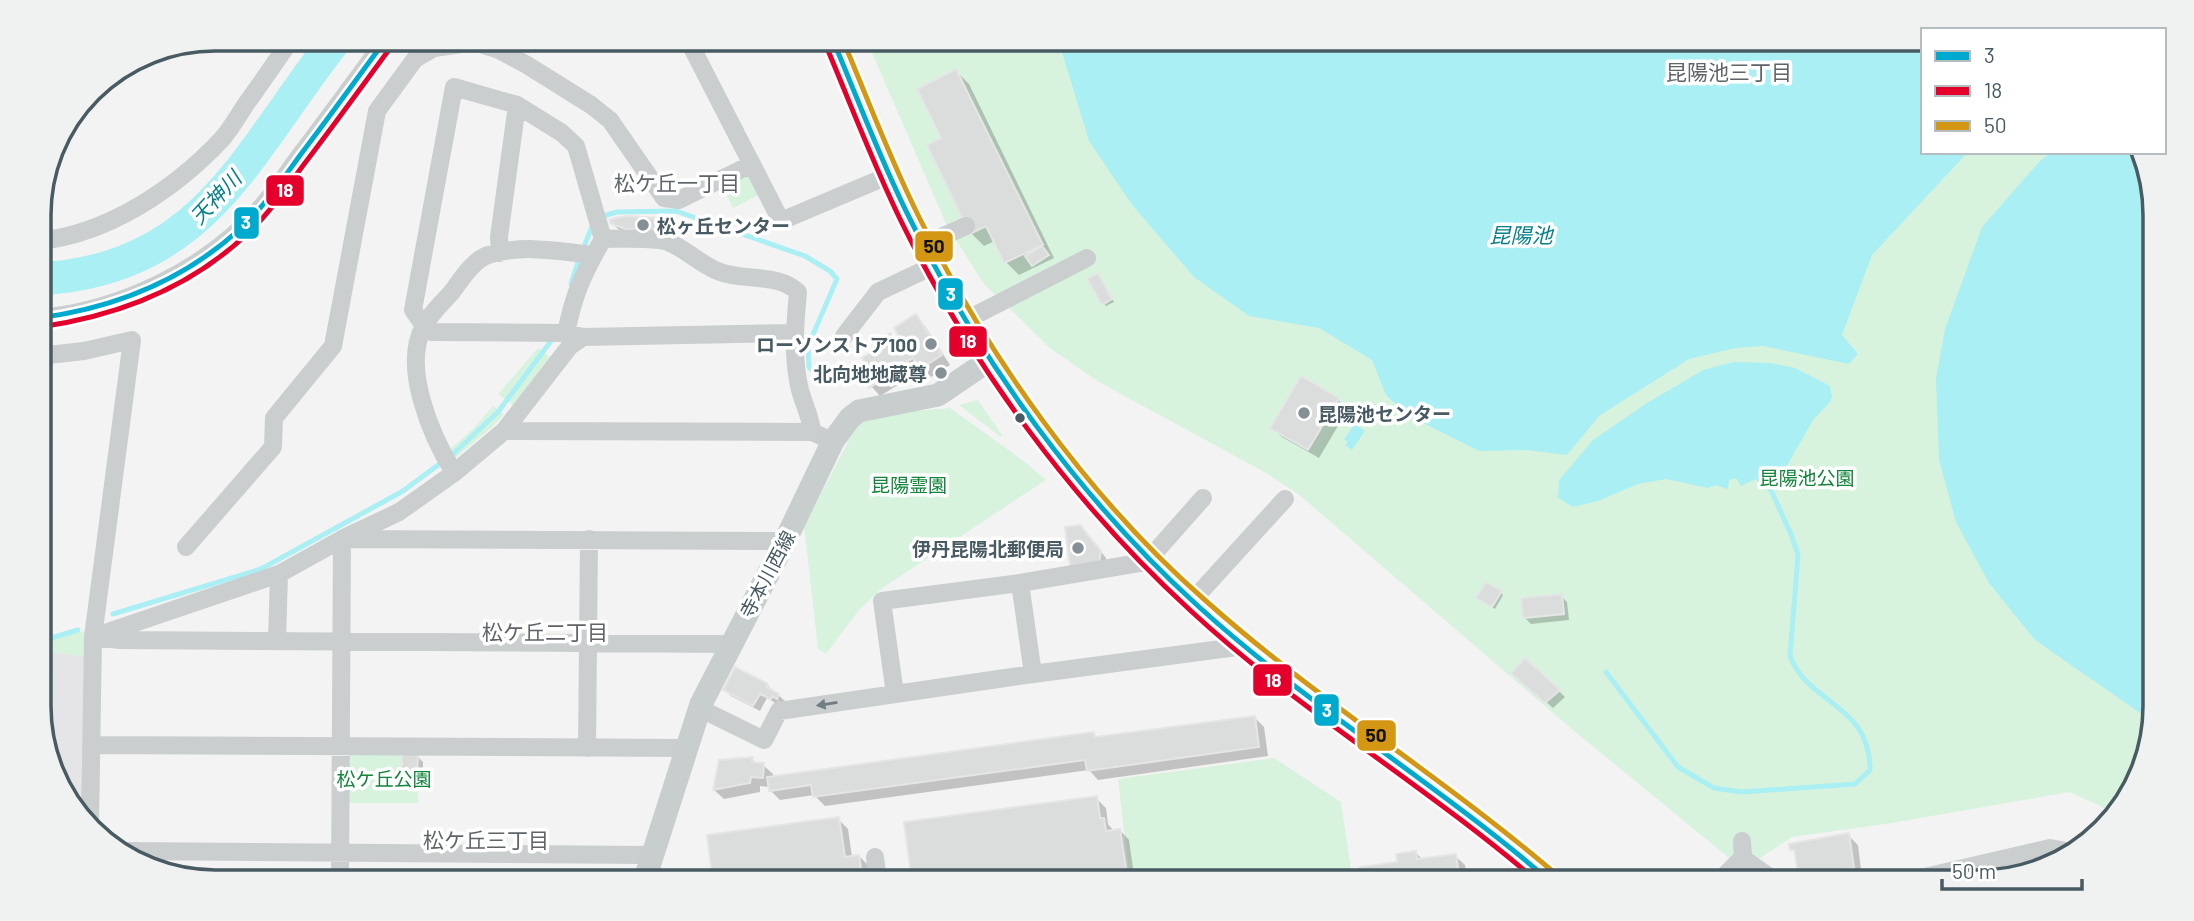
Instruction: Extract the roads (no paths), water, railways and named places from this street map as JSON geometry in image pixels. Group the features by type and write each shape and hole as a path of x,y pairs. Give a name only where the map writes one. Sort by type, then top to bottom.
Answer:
{"main road":[{"path":"838,51 890,175 929,255 966,320 1049,440 1110,516 1192,601 1244,646 1303,693 1486,828 1537,870"},
{"name":"寺本川西線","path":"648,870 699,708 833,441 850,418 859,411 938,395 991,359"}],"street":[{"path":"51,240 99,226 153,197 184,175 223,137 283,51"},
{"path":"51,316 89,309 141,292 197,262 230,236 262,207 377,51"},
{"path":"189,536 254,456 273,447 274,418 292,384 333,346 377,111 415,59 429,51"},
{"path":"501,51 591,105 610,120 664,198 679,200 752,164"},
{"path":"694,51 781,222 890,175"},
{"path":"93,637 279,574 342,539 399,512 454,473 504,431 570,346 574,335 577,290 603,239 576,146 517,105 454,87 413,310 431,332 574,335 795,334"},
{"path":"500,253 499,237 517,105"},
{"path":"844,335 861,301 878,292 966,226"},
{"path":"603,239 667,241 717,272 770,280 794,288 798,292 795,334 800,391 811,420 811,432"},
{"path":"454,473 442,453 424,408 417,369 419,340 424,326 474,264 485,256 550,247 593,256"},
{"path":"966,320 1087,258"},
{"path":"51,355 84,351 132,340 93,637 90,813"},
{"path":"504,431 811,432 833,441"},
{"path":"895,694 883,601 1020,583 1150,560 1203,498"},
{"path":"1192,601 1285,499"},
{"path":"342,539 785,541"},
{"path":"340,870 342,539"},
{"path":"587,748 590,539"},
{"path":"277,640 279,574"},
{"path":"1020,583 1033,674"},
{"path":"93,637 120,640 356,643 730,644"},
{"path":"699,708 765,742 779,711 1244,646"},
{"path":"91,745 685,748"},
{"path":"1985,870 2021,863 2050,848 2058,849"},
{"path":"1727,870 1742,850 1764,870"},
{"path":"139,851 652,855"},
{"path":"875,858 876,870"}],"water":[{"name":"昆陽池","path":"1062,51 1921,51 1921,154 1966,154 1872,255 1842,335 1858,354 1849,364 1763,346 1735,348 1689,359 1599,416 1567,455 1527,450 1479,451 1409,416 1386,395 1372,360 1319,328 1249,316 1194,277 1133,206 1089,141"},
{"path":"2049,154 2132,154 2142,193 2143,715 2035,640 1989,583 1956,522 1939,460 1936,379 1945,329 1982,227 2040,161"},
{"path":"1733,362 1770,363 1795,368 1830,386 1832,398 1813,420 1776,485 1762,486 1756,479 1741,486 1736,478 1729,480 1728,489 1715,485 1708,488 1666,479 1638,484 1598,501 1573,507 1558,498 1559,480 1593,440 1647,403 1703,370"},
{"path":"1359,418 1363,421 1360,427 1365,431 1352,450 1345,445 1348,442 1344,439"}],"waterway":[{"name":"天神川","path":"51,277 96,270 144,253 183,228 217,197 247,162 327,51"},
{"path":"600,217 617,212 676,211 805,256 830,271 837,279 808,346 809,367 824,384"},
{"path":"585,244 593,224"},
{"path":"571,284 579,259"},
{"path":"452,455 498,412 551,341"},
{"path":"113,614 261,569 403,491 438,465"},
{"path":"1606,672 1678,767 1714,788 1741,792 1855,784 1870,770 1867,748 1860,731 1849,717 1810,685 1790,656 1798,555 1769,486"},
{"path":"51,638 78,630"}],"place":[{"name":"松ヶ丘センター","path":"643,225"},
{"name":"ローソンストア100","path":"931,344"},
{"name":"北向地地蔵尊","path":"941,373"},
{"name":"昆陽池センター","path":"1304,413"},
{"name":"伊丹昆陽北郵便局","path":"1078,548"}],"district":[{"name":"昆陽池三丁目","path":"1729,71"},
{"name":"松ケ丘一丁目","path":"677,182"},
{"name":"松ケ丘二丁目","path":"545,631"},
{"name":"松ケ丘三丁目","path":"486,839"}],"park label":[{"name":"昆陽池公園","path":"1807,477"},
{"name":"昆陽霊園","path":"909,484"},
{"name":"松ケ丘公園","path":"384,778"}]}
